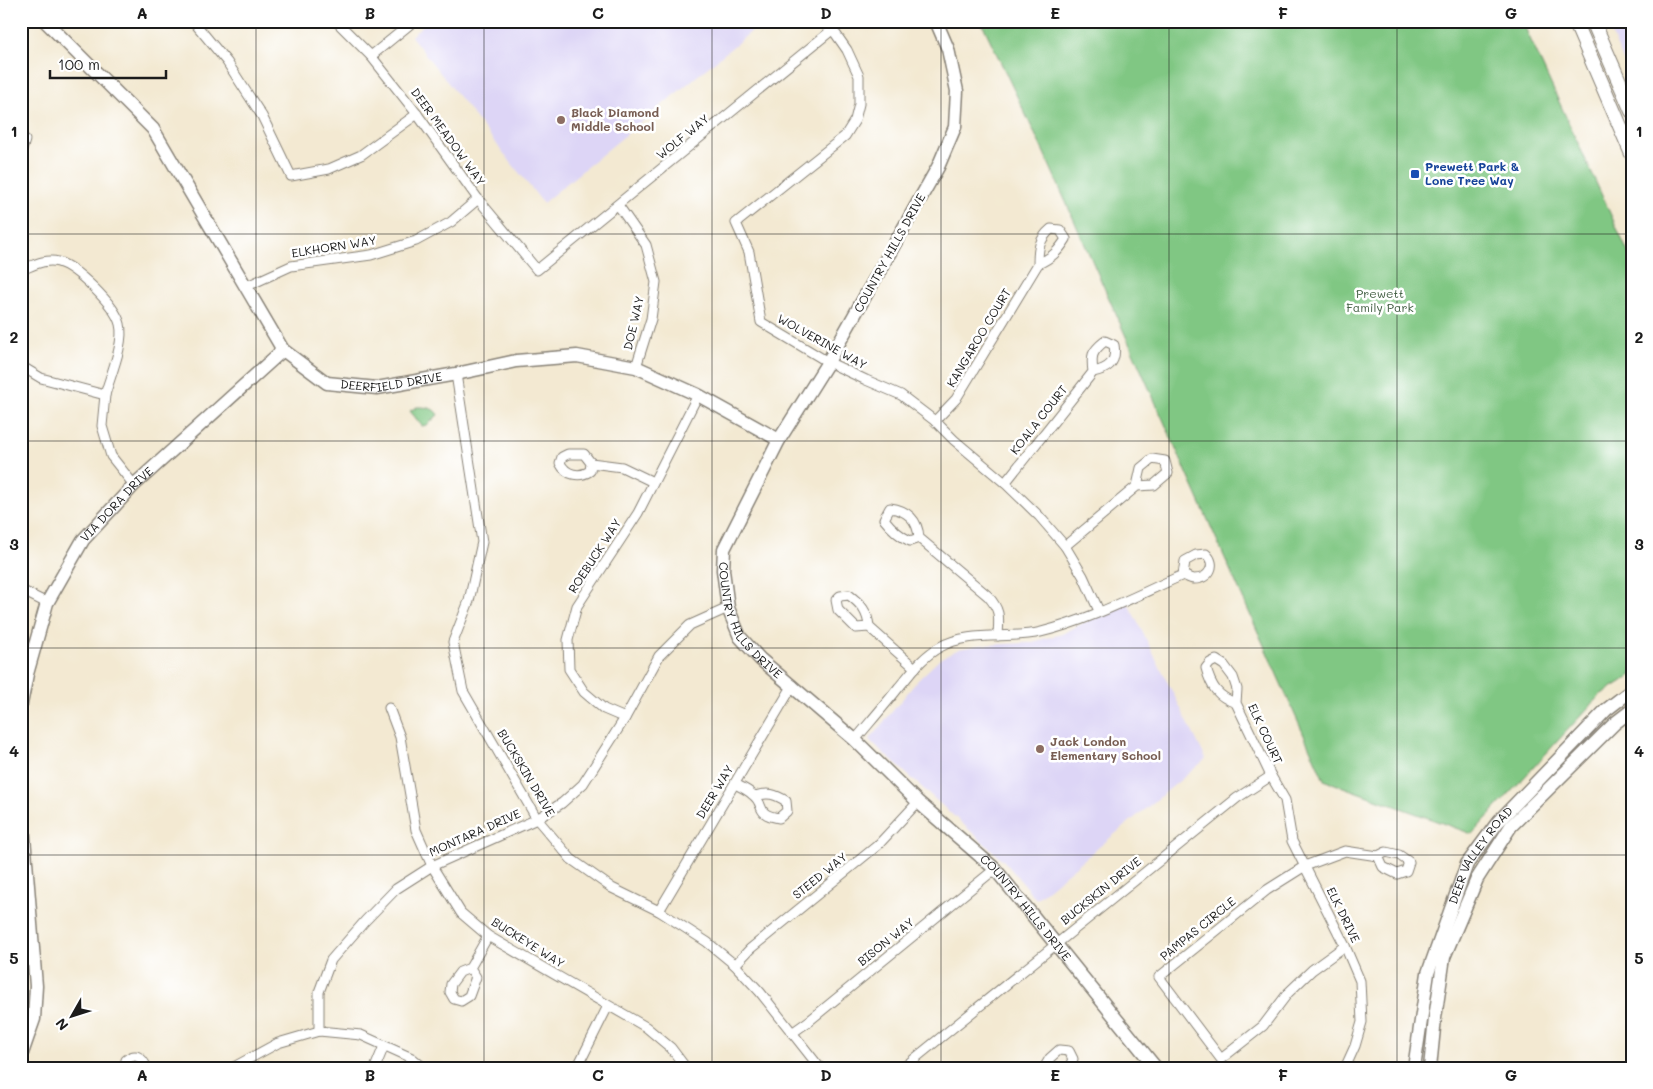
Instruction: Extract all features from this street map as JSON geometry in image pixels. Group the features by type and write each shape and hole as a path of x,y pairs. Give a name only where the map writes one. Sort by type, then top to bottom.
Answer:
{"main road":[{"path":"1576,21 1632,154"},
{"path":"1594,21 1632,112"}],"street":[{"name":"DEERFIELD DRIVE","path":"46,21 153,129 282,350 327,383 377,388 516,361 577,356 636,367 698,395 779,440"},
{"path":"193,21 227,62 262,116 291,176 329,169 362,155 417,114"},
{"name":"DEER MEADOW WAY","path":"336,21 371,56 417,114 478,199 537,270"},
{"path":"371,56 414,21"},
{"name":"WOLF WAY","path":"537,270 843,21"},
{"name":"COUNTRY HILLS DRIVE","path":"936,21 948,49 957,91 954,127 938,167 828,362 779,440 724,549 723,570 728,608 740,637 760,659 855,740 918,802 995,869 1156,1068"},
{"name":"WOLVERINE WAY","path":"833,30 847,50 859,76 859,104 855,120 845,136 736,223 749,252 761,322 828,362 901,395 935,421 954,440 1005,483 1039,516 1065,546 1083,576 1099,611"},
{"path":"21,134 25,140 21,148"},
{"name":"ELKHORN WAY","path":"245,287 291,266 371,255 416,241 451,222 478,199"},
{"name":"DOE WAY","path":"618,205 646,244 656,282 651,319 636,367"},
{"path":"21,270 44,262 58,262 71,269 105,298 120,324 121,340 104,395 102,426 111,456 134,485"},
{"name":"KANGAROO COURT","path":"935,421 956,399 1038,264"},
{"name":"VIA DORA DRIVE","path":"21,704 27,674 47,603 83,540 134,485 282,350"},
{"path":"21,366 41,378 104,395"},
{"name":"KOALA COURT","path":"1005,483 1093,372"},
{"name":"BUCKSKIN DRIVE","path":"456,374 482,542 469,601 452,642 463,691 537,819 571,859 612,888 659,911 707,942 735,966 760,992 820,1068"},
{"name":"ROEBUCK WAY","path":"624,718 604,709 584,692 569,669 568,640 577,606 638,513 698,395"},
{"path":"591,463 622,467 653,482"},
{"path":"1065,546 1137,486"},
{"path":"919,538 992,600 1000,614 998,636"},
{"path":"855,740 915,668 939,647 967,638 1024,635 1040,632 1099,611 1183,575"},
{"path":"21,590 47,603"},
{"name":"MONTARA DRIVE","path":"319,1031 319,992 331,960 365,921 396,889 432,866 537,819 562,803 583,784 624,718 659,656 690,625 728,608"},
{"path":"869,627 915,668"},
{"name":"ELK COURT","path":"1236,703 1224,699 1217,691 1209,678 1206,668 1210,663 1216,660 1224,665 1233,678 1237,689 1236,703 1272,776"},
{"name":"DEER WAY","path":"659,911 792,685"},
{"name":"DEER VALLEY ROAD","path":"1414,1068 1428,973 1467,864 1498,822 1606,710 1632,690"},
{"name":"BUCKEYE WAY","path":"389,708 400,737 416,830 432,866 461,913 488,936 646,1027 671,1048 686,1068"},
{"name":"DEER VALLEY ROAD","path":"1430,1068 1444,957 1477,879 1511,826 1615,723 1632,710"},
{"name":"BUCKSKIN DRIVE","path":"903,1068 1237,798 1272,776"},
{"name":"ELK DRIVE","path":"1272,776 1285,800 1292,841 1345,946 1360,981 1362,1022 1355,1046 1345,1068"},
{"path":"735,784 755,796"},
{"path":"21,799 36,986 34,1020 21,1056"},
{"name":"STEED WAY","path":"735,966 750,949 878,845 918,802"},
{"path":"1305,866 1346,851 1378,856"},
{"name":"PAMPAS CIRCLE","path":"1305,866 1267,890 1158,977 1221,1059 1263,1026 1288,993 1312,970 1345,946"},
{"name":"BISON WAY","path":"792,1033 995,869"},
{"path":"470,968 488,936"},
{"path":"577,1068 608,1006"},
{"path":"232,1068 278,1043 319,1031 361,1035 412,1058 424,1068"},
{"path":"375,1068 384,1046"},
{"path":"1044,1068 1050,1058 1059,1050 1069,1050 1073,1059 1069,1068"},
{"path":"124,1068 126,1060 136,1055 142,1058 147,1068"}],"shaded area":[{"name":"Black Diamond Middle School","path":"428,21 764,21 543,203 411,36"},
{"path":"1606,21 1632,21 1632,80"},
{"name":"Jack London Elementary School","path":"1127,601 1206,759 1036,899 1004,861 869,740 918,680 941,658 959,649 980,645 1029,643 1062,634"}],"green space":[{"name":"Prewett Family Park","path":"981,21 1522,21 1632,261 1632,675 1600,695 1472,834 1324,780 1044,153"},
{"path":"417,407 432,409 438,415 427,425 422,426 410,411"}],"place":[{"name":"Black Diamond Middle School","path":"561,120"},
{"name":"Prewett Park & Lone Tree Way","path":"1415,174"},
{"name":"Jack London Elementary School","path":"1040,749"}]}
